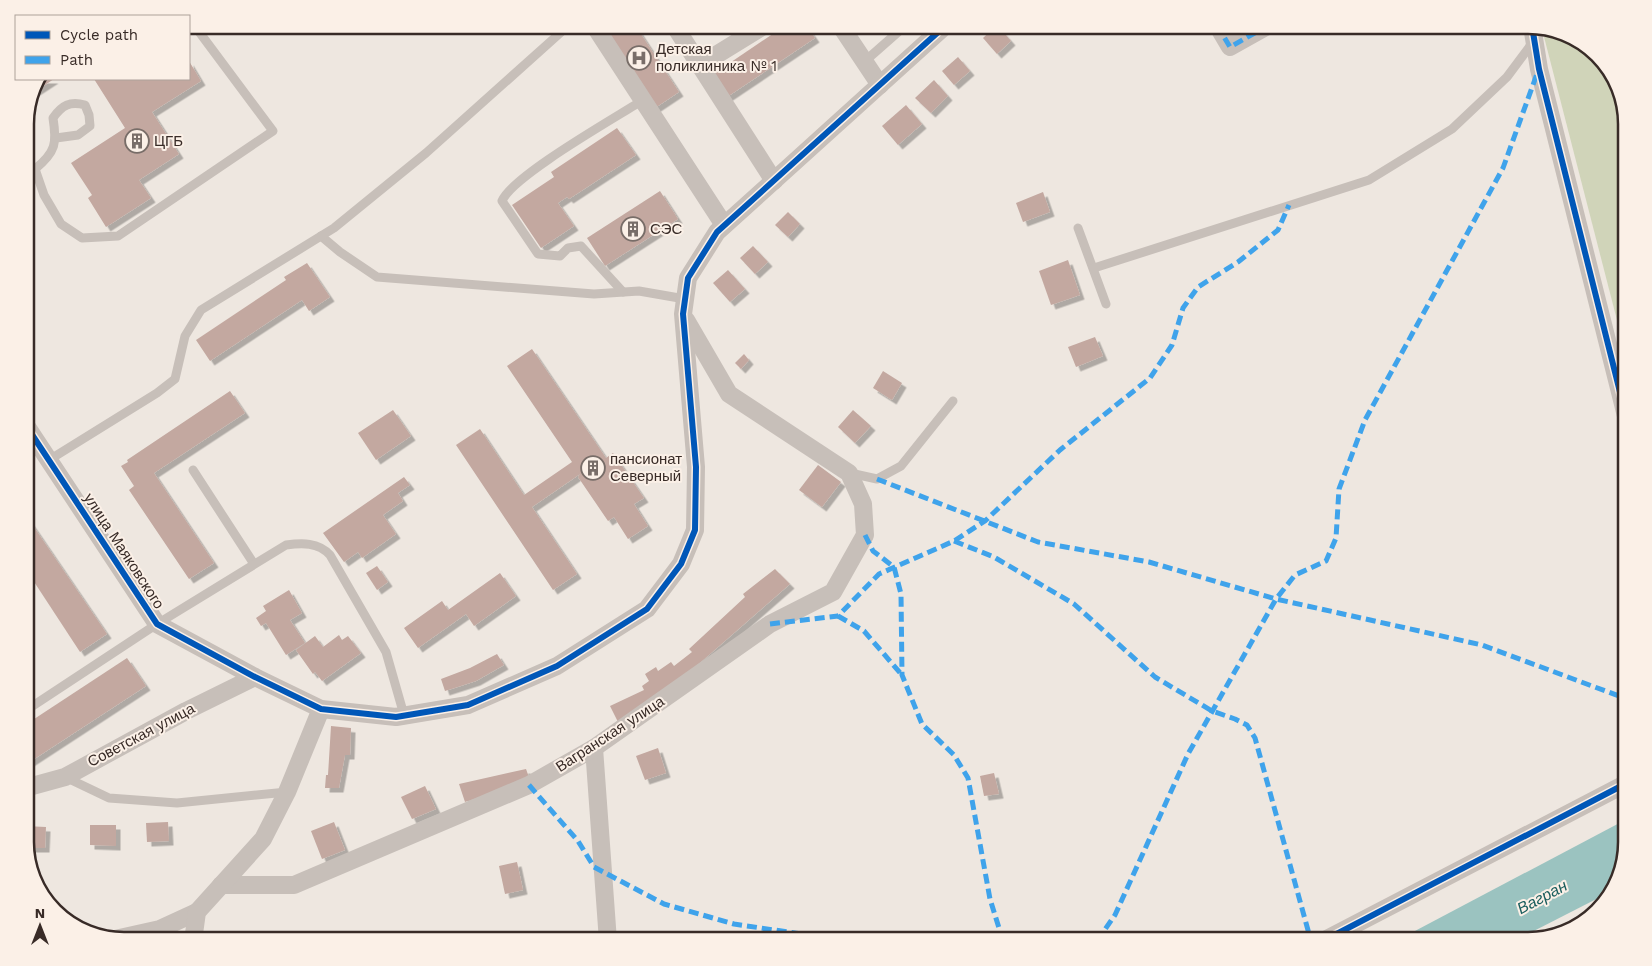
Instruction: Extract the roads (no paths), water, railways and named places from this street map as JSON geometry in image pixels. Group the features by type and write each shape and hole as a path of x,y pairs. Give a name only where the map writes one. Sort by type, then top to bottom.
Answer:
{"street":[{"path":"600,34 724,225"},
{"path":"680,34 774,181"},
{"path":"700,65 750,34"},
{"path":"846,34 880,85"},
{"name":"улица Маяковского","path":"34,438 157,624 255,677 321,708 396,717 468,705 558,666 647,608 681,564 695,530 696,467 684,306 688,278 717,232 724,225 936,34"},
{"path":"1222,34 1230,47 1253,34"},
{"path":"1532,34 1618,383"},
{"path":"684,306 729,394 849,473"},
{"name":"Вагранская улица","path":"220,885 294,885 529,785 594,748 770,624 833,592 865,535 863,504 849,473"},
{"name":"Советская улица","path":"34,785 64,777 186,711 255,677"},
{"path":"146,932 160,929 197,912 263,839 286,792 321,708"},
{"path":"594,748 607,932"},
{"path":"1340,932 1618,788"},
{"path":"194,932 197,912"}],"lane":[{"path":"56,138 78,135 90,126 89,115 84,106 74,102 61,107 53,118 56,138 49,158 35,169 44,195 61,224 82,238 118,236 273,130 201,34"},
{"path":"49,460 157,394 174,379 185,336 201,310 334,228 426,153 559,34"},
{"path":"864,62 896,34"},
{"path":"1094,268 1369,180 1452,128 1507,77 1532,34"},
{"path":"623,292 581,246 568,248 560,256 538,254 502,202 505,194 524,176 643,100"},
{"path":"1078,228 1106,304"},
{"path":"321,236 340,252 377,277 594,294 639,292 684,306"},
{"path":"849,473 877,479 901,466 953,401"},
{"path":"193,470 254,564"},
{"path":"34,705 157,624 254,564 286,545 301,543 322,546 330,555 386,652 404,715"},
{"path":"64,777 109,798 177,803 286,792"}],"water":[{"name":"Вагран","path":"1618,824 1615,866 1600,897 1532,932 1413,932"}],"place":[{"name":"Детская поликлиника № 1","path":"639,58"},
{"name":"ЦГБ","path":"137,141"},
{"name":"СЭС","path":"633,229"},
{"name":"пансионат Северный","path":"593,468"}]}
